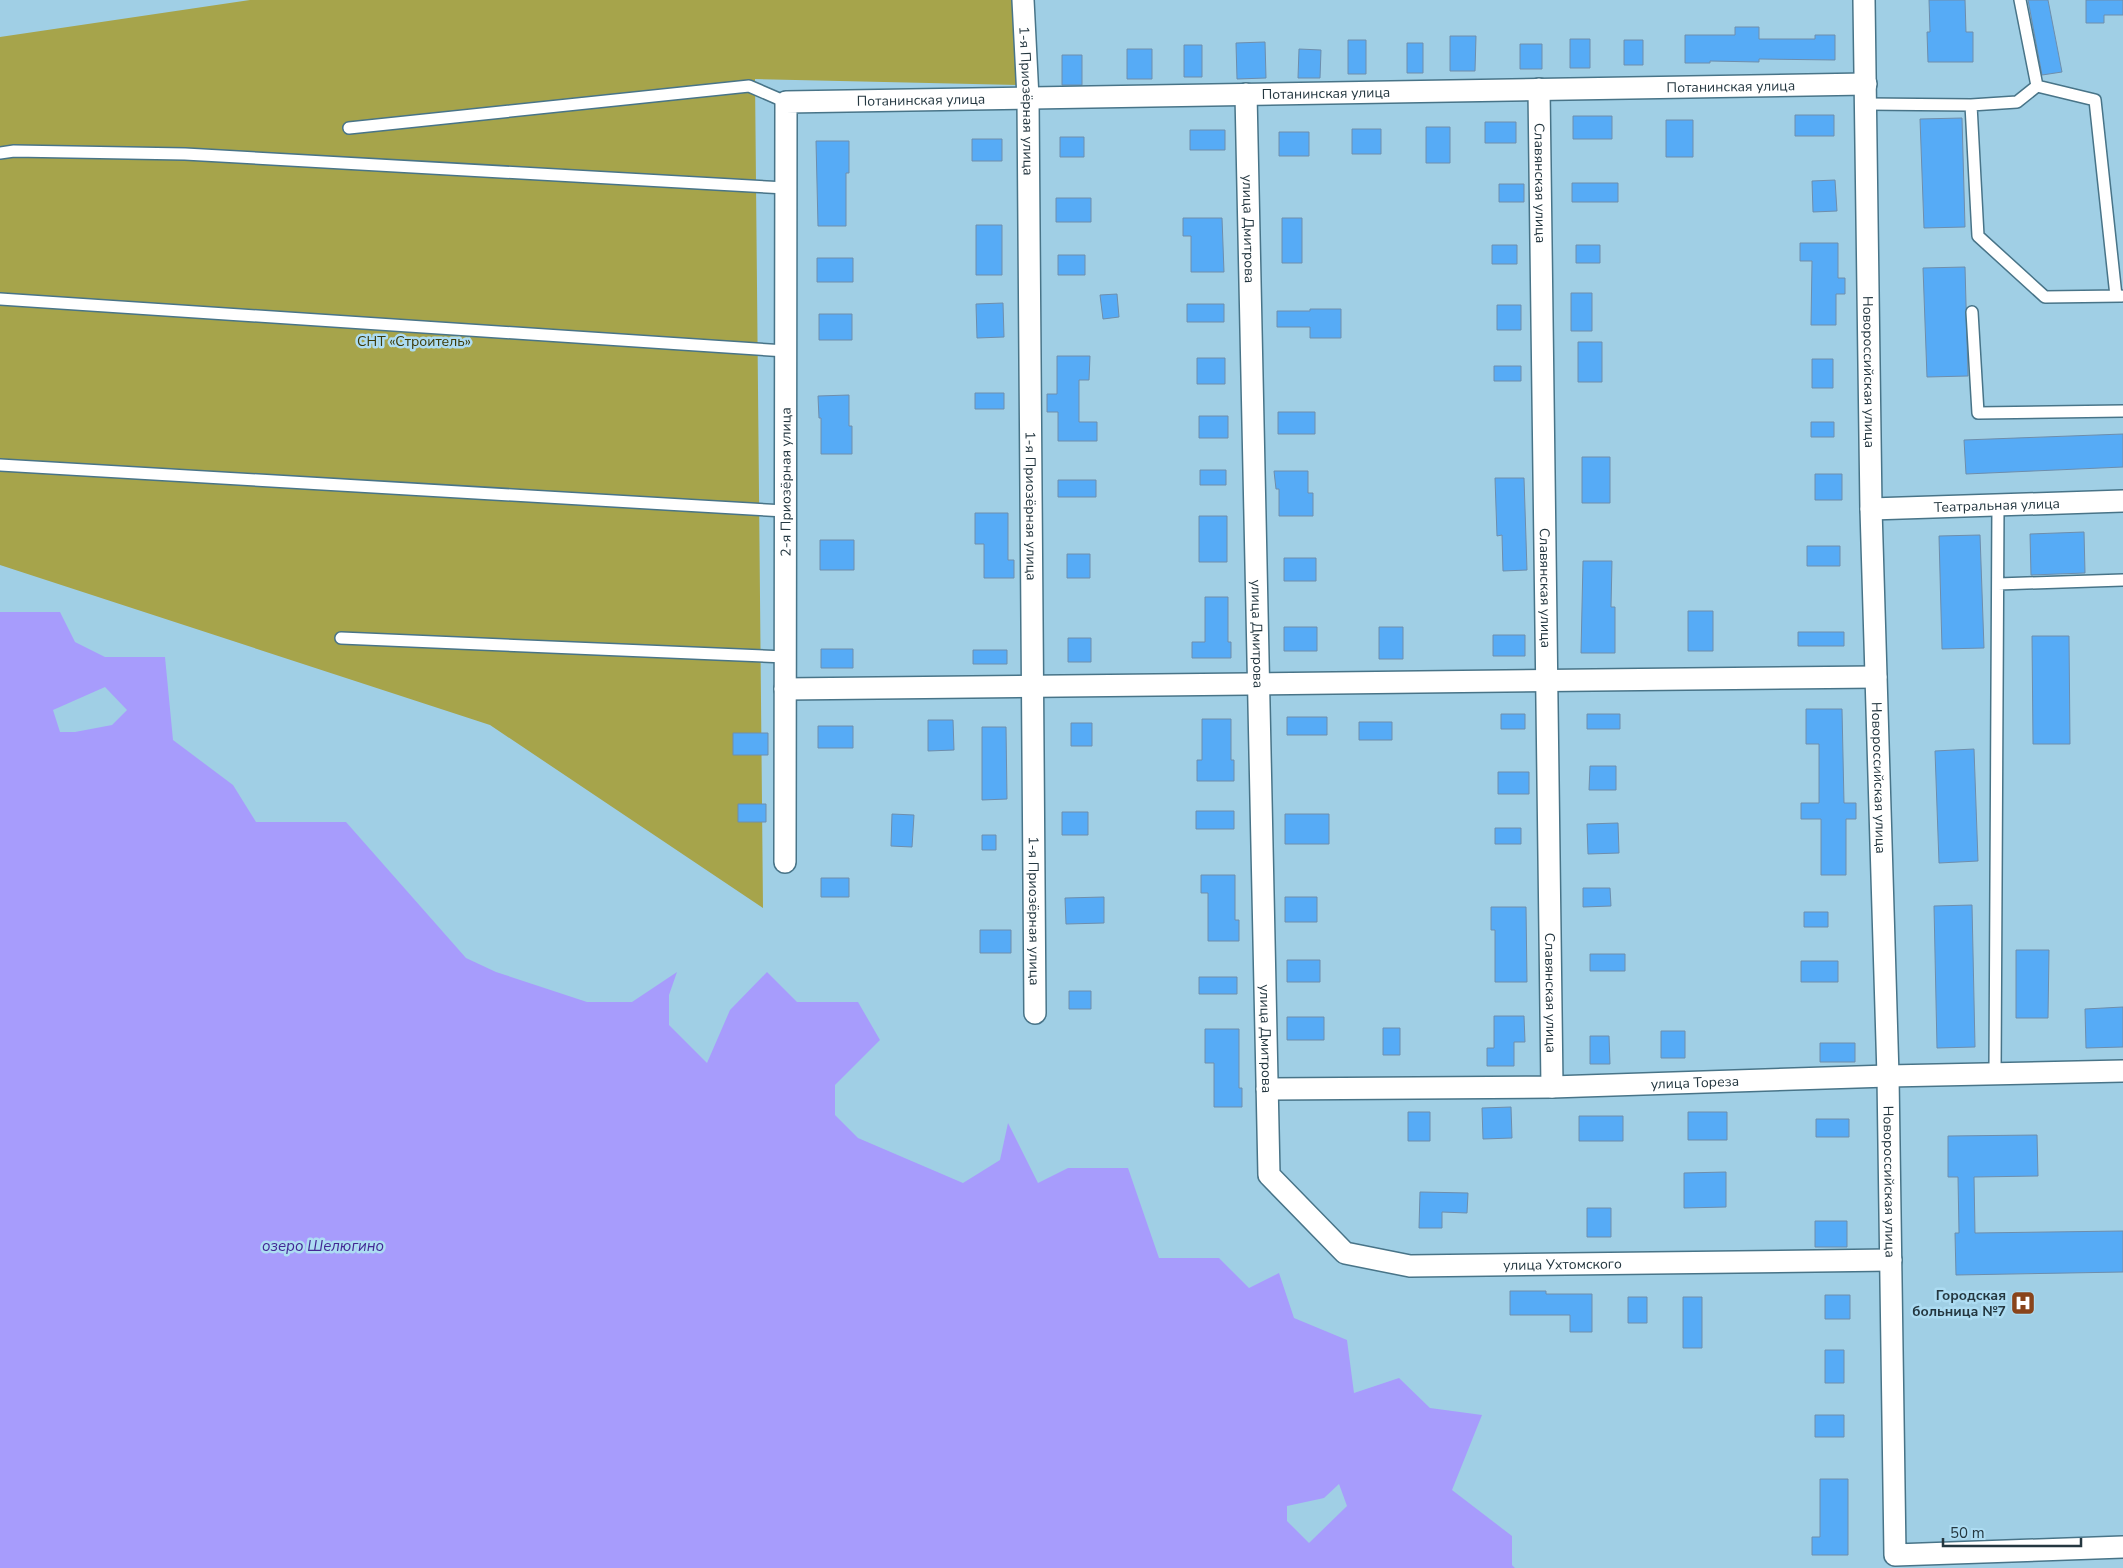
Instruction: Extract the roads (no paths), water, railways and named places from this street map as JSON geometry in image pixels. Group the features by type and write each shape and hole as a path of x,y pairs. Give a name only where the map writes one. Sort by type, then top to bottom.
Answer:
{"street":[{"name":"1-я Приозёрная улица","path":"1023,0 1028,98 1034,686 1035,1014"},
{"name":"Новороссийская улица","path":"1864,0 1867,94 1871,508 1888,1076 1895,1556 2123,1547"},
{"name":"Потанинская улица","path":"786,102 1540,89 1867,94"},
{"name":"Славянская улица","path":"1540,89 1552,1087"},
{"name":"улица Дмитрова","path":"1246,94 1269,1175"},
{"name":"2-я Приозёрная улица","path":"785,862 786,102"},
{"name":"Театральная улица","path":"1871,508 2123,501"},
{"path":"785,689 1876,677"},
{"name":"улица Тореза","path":"1267,1088 1552,1087 1888,1076 2123,1071"},
{"name":"улица Ухтомского","path":"1269,1175 1345,1253 1410,1266 1890,1260"}],"lane":[{"path":"2020,0 2037,86"},
{"path":"349,128 749,86 786,102"},
{"path":"1867,94 1971,105 2017,102 2037,86"},
{"path":"1971,105 1978,236 2045,297 2119,296 2095,100 2037,86"},
{"path":"0,153 14,151 185,154 786,188"},
{"path":"0,299 786,351"},
{"path":"1972,312 1978,413 2123,411"},
{"path":"0,466 785,511"},
{"path":"1995,1074 1998,504"},
{"path":"1998,584 2123,580"},
{"path":"341,638 785,657"}],"water":[{"name":"озеро Шелюгино","path":"0,612 60,612 75,642 105,657 165,657 173,740 233,785 256,822 346,822 466,958 496,972 587,1002 632,1002 677,972 669,995 669,1025 707,1063 730,1010 767,972 797,1002 858,1002 880,1040 835,1085 835,1115 858,1138 963,1183 1000,1160 1008,1123 1038,1183 1068,1168 1128,1168 1159,1258 1219,1258 1249,1288 1279,1273 1294,1318 1347,1340 1354,1393 1399,1378 1430,1408 1482,1415 1452,1490 1512,1536 1512,1565 1515,1568 0,1568","holes":["105,687 127,710 112,725 75,732 60,732 53,710","1339,1484 1347,1506 1309,1543 1287,1521 1287,1506 1324,1498"]}],"place":[{"name":"Городская больница №7","path":"2023,1303"}],"park label":[{"name":"СНТ «Строитель»","path":"414,341"}]}
